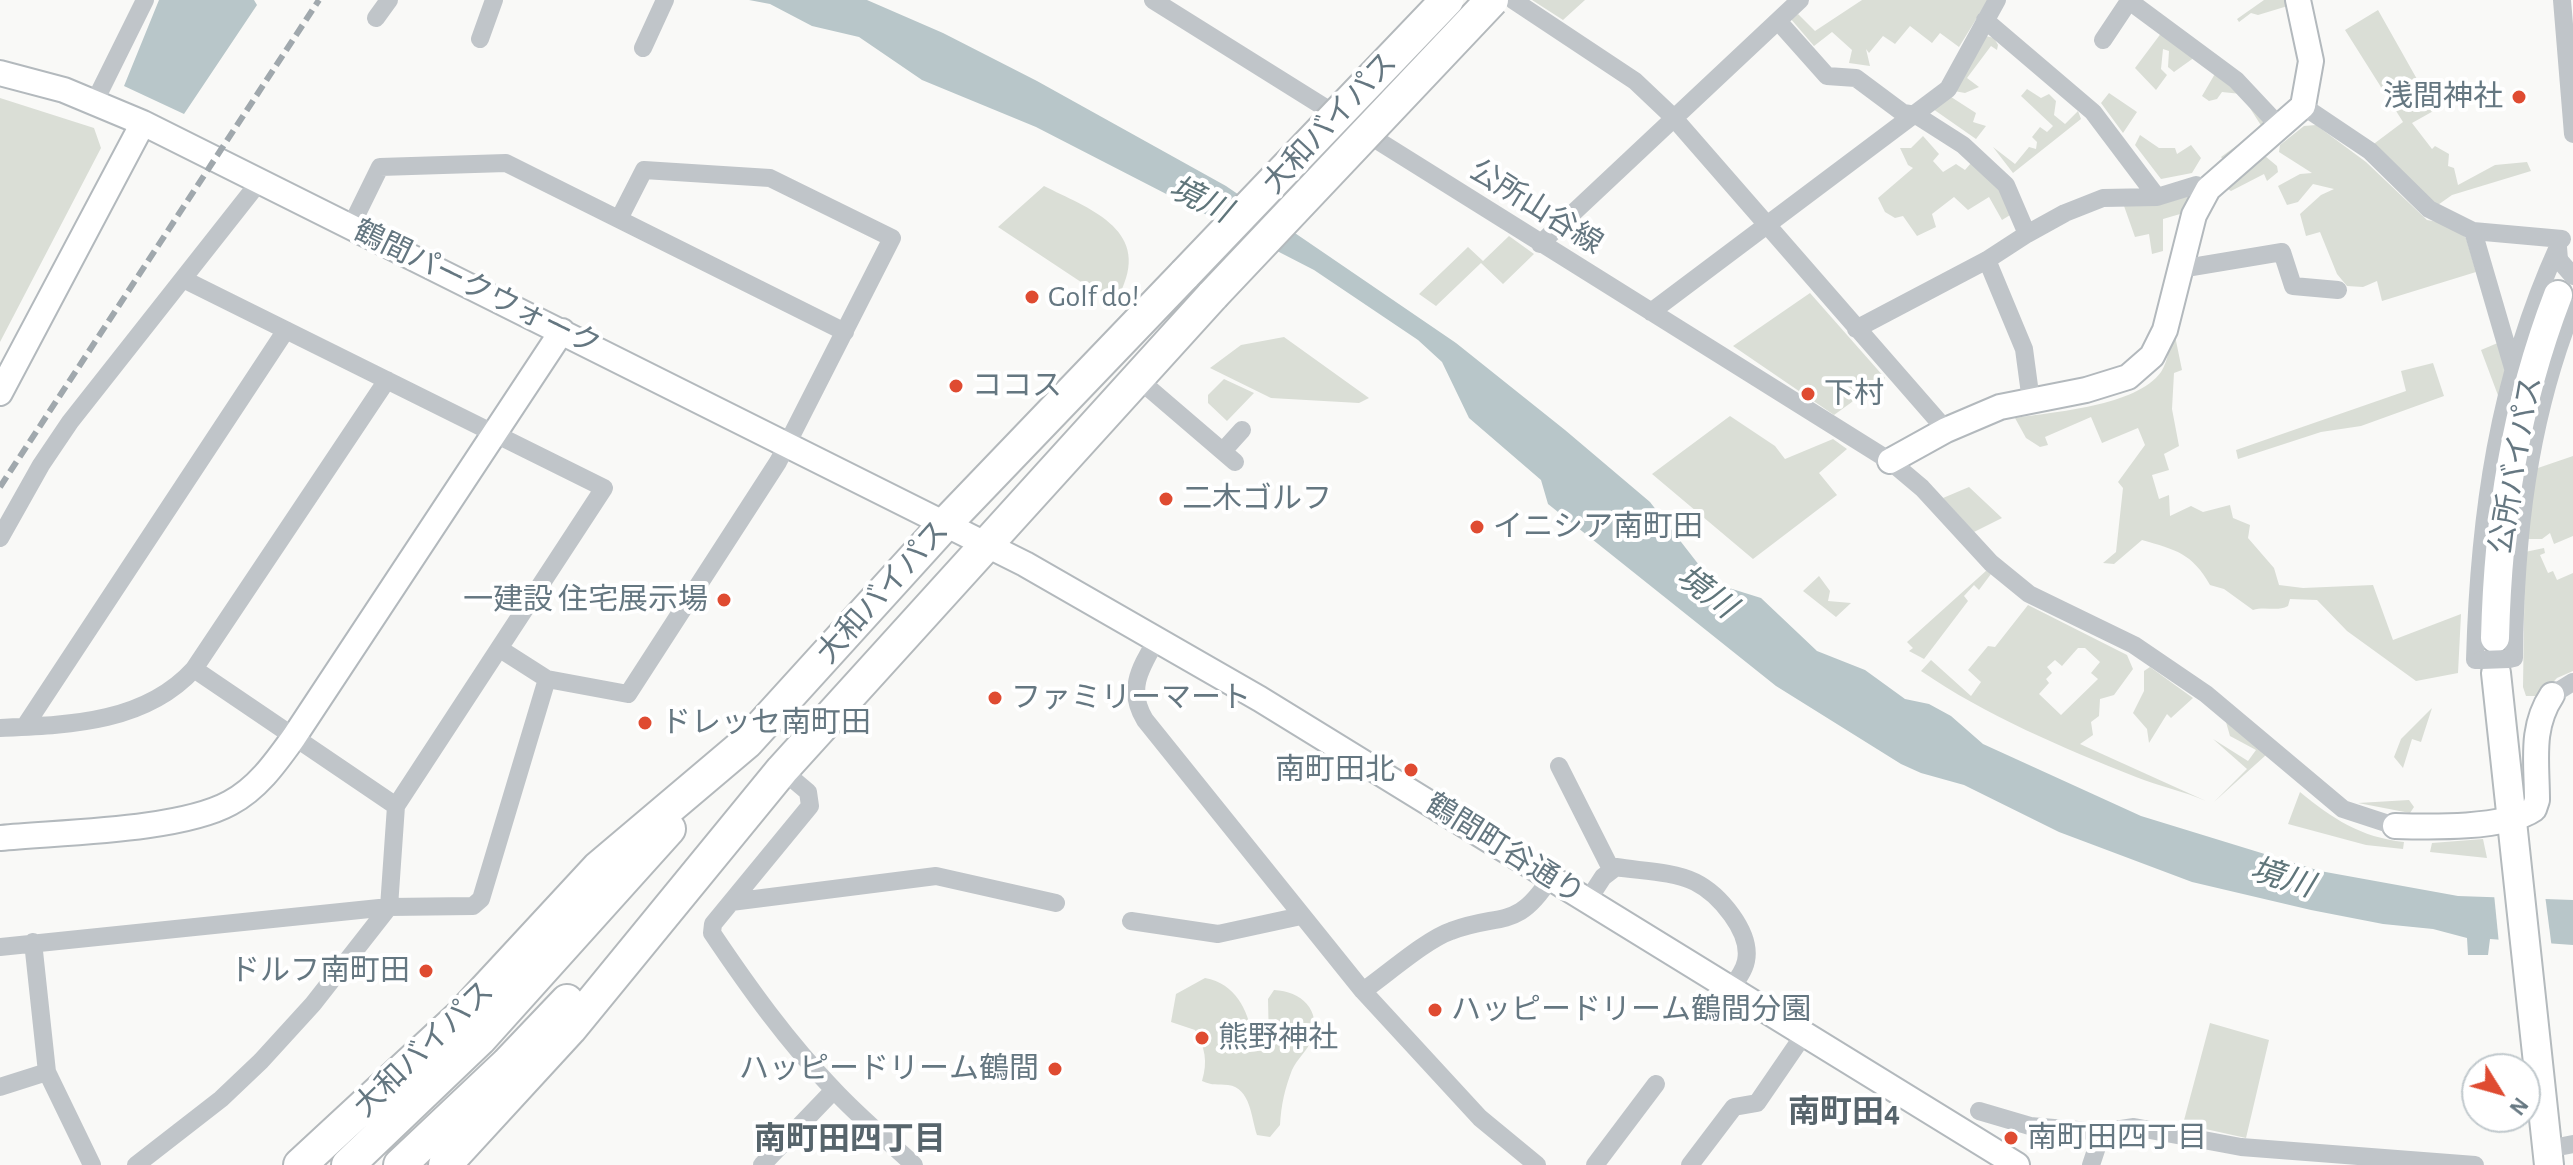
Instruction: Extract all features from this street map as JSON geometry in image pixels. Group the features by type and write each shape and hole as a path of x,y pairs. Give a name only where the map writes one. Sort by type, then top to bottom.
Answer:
{"highway":[{"name":"大和バイパス","path":"300,1165 460,1017 598,868 747,742 946,523 1447,0"},
{"name":"大和バイパス","path":"445,1165 570,1029 782,770 986,543 1213,295 1492,0"},
{"path":"348,1165 480,1039 747,742"},
{"path":"401,1165 516,1055 782,770"}],"main road":[{"name":"公所バイパス","path":"2557,1153 2528,966 2495,657 2498,555 2516,428 2568,293"}],"street":[{"path":"95,101 145,0"},
{"path":"376,18 389,0"},
{"path":"480,39 494,0"},
{"name":"公所山谷線","path":"1153,0 1890,461 1922,488 1991,563 2029,594 2134,645 2206,694 2343,809 2395,826"},
{"path":"1325,106 1430,0"},
{"path":"1378,140 1511,0 1635,81 1673,117 1765,227 1946,430"},
{"path":"1540,244 1800,0"},
{"path":"1651,312 1948,89 1997,0"},
{"path":"1890,461 1946,430 2000,407 2128,377 2152,356 2165,330 2194,215 2208,189 2219,176 2281,128 2303,106 2311,61 2298,0"},
{"path":"2562,0 2573,134"},
{"path":"2103,40 2128,1 2236,80 2281,128"},
{"path":"643,48 659,2"},
{"path":"1985,20 2093,112 2157,197"},
{"path":"1778,21 1827,76 1856,78 1903,113 1916,115 1963,145 2006,185 2027,234"},
{"name":"鶴間パークウォーク","path":"0,73 95,101 143,123 986,543"},
{"path":"2303,106 2370,151 2429,209 2473,231 2563,243"},
{"path":"0,393 143,123"},
{"path":"351,226 380,167 506,163 845,332"},
{"path":"500,649 547,679 628,694 789,443 892,238 770,178 644,170 619,219"},
{"path":"0,538 41,465 70,422 260,181"},
{"path":"1856,329 1987,260 2065,213 2103,198 2157,197 2196,185 2208,189"},
{"path":"2473,231 2513,368"},
{"path":"2563,243 2568,293"},
{"path":"2495,657 2475,660 2482,521 2500,417 2513,368 2563,243"},
{"path":"2180,269 2282,252 2293,286 2338,290"},
{"path":"1987,260 2024,349 2031,401"},
{"path":"136,1165 221,1099 261,1061 313,1004 389,907 396,806 604,488 183,279"},
{"path":"25,726 286,330"},
{"path":"0,838 183,820 231,802 258,783 294,737 562,331"},
{"path":"1137,378 1229,456 1242,430"},
{"path":"0,728 114,716 140,709 178,687 194,669 387,380"},
{"name":"鶴間町谷通り","path":"986,543 1157,639 1551,877 2017,1165"},
{"path":"1157,639 1136,677 1136,706 1363,991 1480,1118 1537,1165"},
{"path":"194,669 396,806"},
{"path":"0,947 389,907 473,906 481,899 547,679"},
{"path":"2395,826 2426,827 2511,818 2534,809 2537,800 2535,734 2539,714 2552,695 2573,682"},
{"path":"1559,766 1611,869"},
{"path":"782,770 808,792 810,806 713,924 712,933 751,992 834,1090 914,1165"},
{"path":"1588,900 1611,869 1616,867 1694,882 1720,901 1738,927 1747,951 1746,963 1731,988"},
{"path":"731,902 936,876 1056,903"},
{"path":"1363,991 1449,931 1513,918 1535,902 1551,877"},
{"path":"1131,921 1218,934 1301,916"},
{"path":"33,942 47,1072 92,1165"},
{"path":"1690,1165 1734,1107 1757,1103 1805,1033"},
{"path":"0,1087 47,1072"},
{"path":"1595,1165 1656,1084"},
{"path":"762,1165 834,1090"},
{"path":"1979,1111 2030,1126 2102,1132 2134,1127 2241,1147 2475,1165"},
{"path":"2091,1165 2102,1132"}],"shaded area":[{"path":"1532,0 1585,0 1563,20"},
{"path":"1862,0 1988,0 1959,47 1940,33 1932,43 1910,26 1895,44 1883,36 1869,53 1866,49 1870,66 1849,63 1852,50 1832,32 1814,46 1790,18 1798,14 1815,31"},
{"path":"2264,0 2288,0 2291,5 2258,15 2251,13 2239,22 2237,19"},
{"path":"2378,10 2422,88 2413,95 2417,100 2428,93 2437,109 2412,123 2432,149 2435,146 2449,154 2448,166 2454,168 2458,185 2495,165 2527,162 2531,171 2452,195 2435,207 2371,146 2403,122 2345,30"},
{"path":"2162,32 2195,57 2174,72 2168,67 2169,51 2163,49 2161,69 2167,75 2156,90 2135,68"},
{"path":"1986,36 1994,38 1997,50 1991,46 1967,78 1979,87 1965,93 1954,91"},
{"path":"2216,72 2241,94 2222,92 2217,99 2209,101 2202,96"},
{"path":"2027,89 2041,98 2049,94 2056,101 2054,115 2065,124 2078,111 2081,119 2013,173 1993,147 2015,164 2029,147 2036,149 2037,142 2032,137 2040,127 2047,132 2053,126 2021,96"},
{"path":"2109,93 2137,112 2123,133 2101,103"},
{"path":"2241,94 2275,124 2224,161 2221,157 2262,127"},
{"path":"1948,95 1976,113 1973,122 1986,126 1976,139 1933,109"},
{"path":"0,98 94,128 101,148 0,342"},
{"path":"2316,125 2366,162 2427,220 2450,224 2466,238 2476,272 2382,301 2377,281 2363,287 2347,286 2337,274 2320,232 2306,236 2300,214 2321,195 2334,189 2313,184 2298,202 2287,205 2278,186 2300,174 2312,173 2279,152 2280,145 2304,126"},
{"path":"2140,135 2159,148 2175,148 2177,154 2191,145 2201,158 2192,173 2161,179 2135,145"},
{"path":"1923,136 1939,154 1933,161 1943,172 1956,164 1965,170 1977,156 2015,212 2002,220 1989,197 1968,210 1954,197 1932,214 1936,227 1917,236 1903,216 1895,218 1885,212 1878,198 1913,168 1908,165 1900,148 1911,148"},
{"path":"2265,156 2277,166 2278,172 2267,181 2264,174 2231,191 2223,186"},
{"path":"1044,186 1095,212 1121,235 1128,250 1128,268 1122,289 1109,295 1090,288 998,227"},
{"path":"2195,194 2187,212 2163,219 2163,251 2152,254 2149,234 2135,237 2124,206"},
{"path":"1509,236 1534,254 1503,284 1481,263 1436,306 1419,294 1468,247 1483,261"},
{"path":"1810,293 1885,378 1834,415 1733,346"},
{"path":"2174,331 2182,370 2174,373 2172,409 2179,446 2164,454 2169,470 2152,475 2159,499 2169,495 2170,516 2191,506 2203,512 2230,505 2233,518 2250,525 2248,538 2274,568 2279,585 2303,588 2373,585 2393,640 2461,614 2458,673 2416,681 2347,631 2317,600 2290,599 2284,608 2253,610 2224,589 2210,585 2190,559 2154,543 2142,540 2114,564 2103,563 2116,552 2123,488 2118,482 2145,445 2138,428 2102,443 2091,417 2045,437 2048,445 2040,447 2026,438 2015,418 2093,406 2133,393 2161,372"},
{"path":"1284,337 1369,398 1359,403 1271,398 1210,368 1241,345"},
{"path":"2500,342 2509,364 2499,398 2481,350"},
{"path":"2433,363 2444,396 2361,426 2321,432 2238,459 2236,450 2406,391 2401,371"},
{"path":"1224,379 1254,393 1227,421 1208,403 1208,395"},
{"path":"1730,416 1775,446 1785,459 1833,439 1847,449 1819,473 1837,495 1753,559 1652,474"},
{"path":"2573,456 2573,536 2554,544 2550,533 2542,539 2524,539 2535,469"},
{"path":"1969,487 2002,518 1974,532 1943,498"},
{"path":"2544,548 2545,553 2540,555 2548,573 2553,571 2557,580 2573,573 2573,671 2557,678 2540,696 2526,696 2523,687 2525,552"},
{"path":"1987,570 1991,574 1979,590 1974,585 1964,596 1968,601 1924,659 1909,651 1913,648 1907,642"},
{"path":"1819,576 1830,591 1828,601 1851,603 1836,617 1803,591"},
{"path":"2028,605 2127,655 2133,669 2114,695 2100,699 2099,716 2091,722 2093,735 2080,744 2206,801 2136,777 2053,742 1971,702 1921,671 1931,660 1971,696 1981,682 1968,670 1988,646 1995,647","holes":["2078,648 2085,648 2100,662 2091,673 2098,679 2061,715 2039,694 2049,683 2046,679 2052,673 2047,667 2055,660 2062,666"]},
{"path":"2150,667 2193,698 2171,718 2167,714 2149,743 2147,729 2133,713 2144,691 2144,671"},
{"path":"2432,708 2421,742 2412,739 2403,768 2394,757 2401,739"},
{"path":"2226,722 2266,755 2214,802 2247,769 2213,739 2248,761 2256,750 2230,736"},
{"path":"2300,792 2360,831 2404,842 2403,849 2366,845 2288,824"},
{"path":"2409,800 2414,807 2410,813 2358,803"},
{"path":"2483,839 2487,858 2430,852 2432,843"},
{"path":"1205,978 1216,981 1232,992 1243,1008 1253,1037 1269,1045 1268,999 1274,990 1301,998 1311,1011 1314,1019 1312,1039 1292,1070 1280,1125 1270,1137 1257,1135 1246,1098 1236,1087 1202,1081 1204,1055 1195,1030 1171,1022 1176,994"},
{"path":"2210,1023 2269,1040 2246,1138 2183,1124"}],"water":[{"path":"159,0 254,0 257,5 184,114 124,86"},
{"name":"境川","path":"749,0 867,0 943,33 1037,81 1226,186 1456,343 1565,430 1650,502 1713,583 1761,598 1817,651 1865,670 1905,699 1929,704 1951,716 1983,744 2141,816 2320,871 2458,896 2573,900 2573,945 2490,939 2488,955 2468,955 2467,938 2433,929 2383,924 2311,910 2192,882 2059,832 1964,785 1901,764 1776,686 1548,504 1541,480 1469,418 1442,362 1418,340 1314,270 1036,127 922,80 859,37 812,26 770,4"}],"pier":[{"path":"2494,894 2545,895 2552,949 2499,944"}],"railway":[{"path":"0,487 319,0"}],"place":[{"name":"浅間神社","path":"2519,97"},
{"name":"Golf do!","path":"1032,297"},
{"name":"ココス","path":"956,386"},
{"name":"下村","path":"1808,394"},
{"name":"二木ゴルフ","path":"1166,499"},
{"name":"イニシア南町田","path":"1477,527"},
{"name":"一建設 住宅展示場","path":"724,600"},
{"name":"ファミリーマート","path":"995,698"},
{"name":"ドレッセ南町田","path":"645,723"},
{"name":"南町田北","path":"1411,770"},
{"name":"ドルフ南町田","path":"426,971"},
{"name":"ハッピードリーム鶴間分園","path":"1435,1010"},
{"name":"熊野神社","path":"1202,1038"},
{"name":"ハッピードリーム鶴間","path":"1055,1069"},
{"name":"南町田四丁目","path":"2011,1138"}],"district":[{"name":"南町田4","path":"1844,1112"},
{"name":"南町田四丁目","path":"850,1139"}]}
